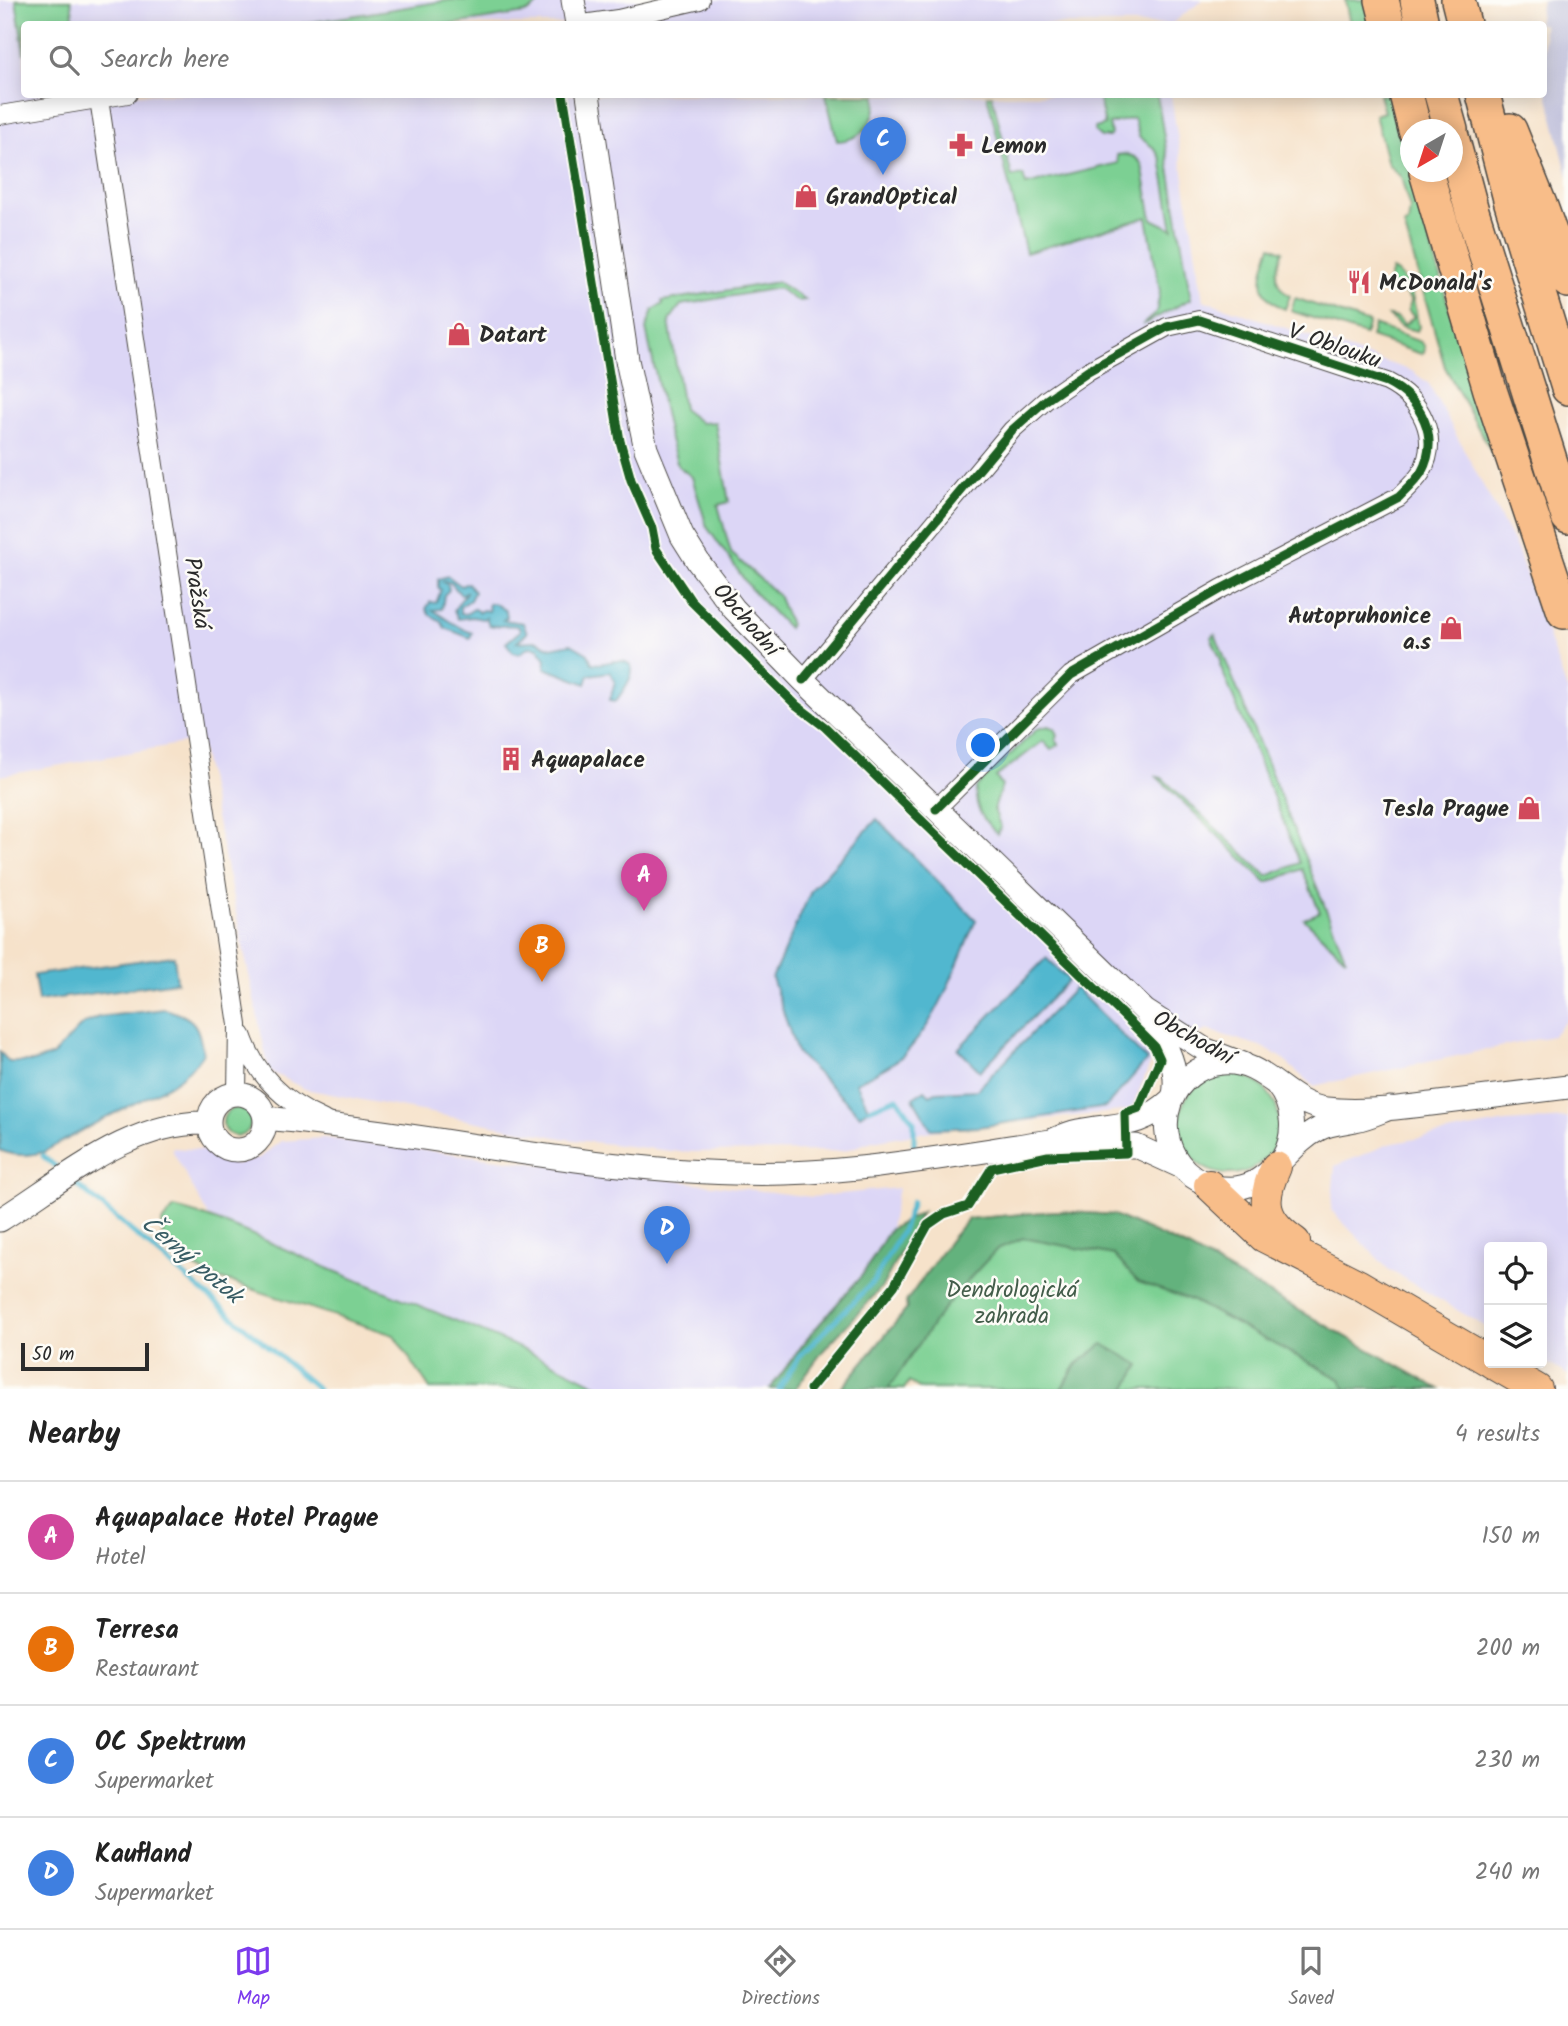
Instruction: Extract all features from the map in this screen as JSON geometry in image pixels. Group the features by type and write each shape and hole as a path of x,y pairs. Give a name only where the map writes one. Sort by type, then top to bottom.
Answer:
{"highway":[{"path":"1382,0 1387,21"},
{"path":"1416,0 1421,21"},
{"path":"1407,98 1412,119"},
{"path":"1442,98 1448,119"},
{"path":"1484,98 1511,203 1568,388"},
{"path":"1498,98 1542,206 1568,281"},
{"path":"1463,177 1568,517"},
{"path":"1429,182 1490,390 1566,617"},
{"path":"1279,1164 1269,1181 1266,1200 1273,1225 1359,1285"},
{"path":"1209,1185 1264,1237 1359,1285 1484,1358"},
{"path":"1501,1368 1537,1389"}],"street":[{"path":"573,0 576,21"},
{"path":"604,21 700,0"},
{"path":"0,115 105,98"},
{"name":"Obchodní","path":"589,98 621,324 646,449 682,536 699,563 734,609 803,680 1145,1011 1204,1049 1242,1064"},
{"name":"Pražská","path":"99,99 238,1025 237,1094"},
{"name":"V Oblouku","path":"803,680 1012,430 1046,400 1088,371 1167,327 1199,320 1387,382 1417,404 1427,425 1428,449 1420,474 1399,498 1221,589 1071,676 936,809"},
{"name":"Obchodní","path":"1145,1011 1171,1056 1176,1077 1173,1097"},
{"path":"238,1025 254,1062 277,1091 307,1112 342,1125"},
{"path":"265,1118 342,1125 580,1162 735,1174 838,1171 1051,1141 1075,1131 1137,1122 1157,1112 1190,1076 1206,1067 1222,1063 1242,1064 1259,1070 1296,1098 1312,1106 1332,1109 1390,1108 1568,1087"},
{"path":"1274,1082 1285,1098 1291,1116 1291,1136 1279,1164"},
{"path":"237,1094 252,1099 265,1118 261,1137 252,1146 239,1150 231,1150 218,1143 209,1123 215,1105 225,1097 237,1094"},
{"path":"1173,1097 1166,1118 1167,1137 1172,1152 1191,1176 1209,1185 1228,1188 1247,1186 1264,1177 1295,1146 1318,1129 1390,1108"},
{"path":"0,1220 110,1150 158,1129 186,1122 209,1123"},
{"path":"1051,1141 1076,1146 1136,1146 1182,1167"}],"shaded area":[{"path":"0,0 1203,0 1175,21 21,21 21,98 1171,98 1203,300 1412,371 1429,384 1517,549 1568,692 1568,1018 1552,1036 1313,1086 1279,1056 1260,1046 1207,1030 1154,1055 1131,1110 932,1131 872,1141 844,1151 680,1152 567,1139 305,1089 269,1071 200,740 0,776"},
{"path":"1542,0 1568,0 1568,177 1547,93 1547,21 1538,21"},
{"path":"1568,1118 1568,1375 1547,1363 1547,1242 1484,1242 1484,1326 1388,1269 1331,1210 1335,1166 1389,1144 1506,1122"},
{"path":"324,1138 812,1197 898,1188 890,1229 863,1274 810,1335 770,1389 605,1389 208,1216 171,1148 208,1150 235,1165 259,1158 281,1141"}],"green space":[{"path":"16,0 71,0 74,21 21,21 21,34"},
{"path":"450,0 541,0 525,13 473,21 320,21"},
{"path":"1345,0 1365,0 1370,21 1349,21"},
{"path":"827,98 876,98 874,113 867,127 855,137 837,141"},
{"path":"988,98 993,98 1012,177 1023,175 1026,185 1118,163 1117,155 1132,156 1142,165 1152,219 1173,229 1161,159 1154,148 1139,137 1134,118 1109,124 1109,137 1101,137 1094,131 1095,128 1105,125 1099,98 1158,98 1191,299 1142,325 1156,313 1160,292 1147,217 1026,253"},
{"path":"1380,98 1390,98 1400,134 1400,176 1388,164 1375,115 1384,112"},
{"path":"1402,182 1413,182 1493,455 1445,367 1404,225 1408,224 1410,209"},
{"path":"1271,246 1283,251 1277,276 1280,286 1290,296 1285,309 1268,297 1262,282 1264,265"},
{"path":"1392,270 1399,274 1408,287 1419,327 1417,331 1401,327 1389,316 1398,318 1404,325 1414,317 1408,310 1411,301 1406,294 1387,286"},
{"path":"778,282 805,300 797,301 778,288 681,305 669,321 683,409 701,423 715,422 729,502 718,505 731,553 778,595 790,624 788,628 751,589 707,527 692,477 678,466 646,329 653,310 663,304 662,301"},
{"path":"1295,298 1369,323 1365,335 1291,311"},
{"path":"1374,325 1421,342 1425,347 1424,353 1371,337"},
{"path":"1215,634 1346,959 1304,919 1320,912 1302,869 1267,883 1157,777 1162,778 1267,876 1300,863 1220,665 1221,660 1211,637"},
{"path":"1048,726 1055,729 1059,744 1051,750 1043,741 996,777 1002,786 994,809 1001,828 997,834 980,813 976,802 976,787 1037,729"},
{"path":"1229,1074 1248,1078 1264,1089 1275,1105 1279,1124 1275,1143 1264,1159 1248,1170 1229,1174 1210,1170 1194,1159 1183,1143 1179,1124 1183,1105 1194,1089 1210,1078"},
{"path":"237,1108 247,1112 251,1122 247,1132 237,1136 227,1132 223,1122 227,1112"},
{"path":"174,1208 216,1220 439,1313 605,1389 430,1389 394,1335 209,1275 186,1263 163,1241 162,1222"},
{"name":"Dendrologická zahrada","path":"1056,1211 1114,1215 1188,1248 1439,1389 1125,1389 1139,1365 1077,1364 1061,1389 921,1389 909,1382 904,1389 841,1389 907,1309 906,1302 968,1219"},
{"path":"1056,1211 1114,1215 1188,1248 1439,1389 1346,1389 1340,1379 1191,1300 1138,1282 1114,1255 1023,1238 997,1249 972,1276 944,1308 888,1389 841,1389 907,1309 906,1302 968,1219"},
{"path":"922,1212 882,1287 823,1351 795,1389 770,1389 810,1335 863,1274 890,1229"},
{"path":"1103,1344 1140,1365 1126,1389 1061,1389 1077,1364"}],"water":[{"path":"448,576 461,586 468,583 474,592 470,600 460,607 460,613 466,614 474,609 479,612 489,611 488,604 494,603 506,611 507,617 503,620 523,623 527,633 517,642 537,641 551,648 571,644 588,654 592,663 628,663 632,672 627,685 616,701 610,700 615,681 610,672 589,675 586,684 545,668 546,659 538,648 529,647 519,654 513,652 506,643 520,631 519,627 489,625 486,617 458,619 454,610 467,591 461,595 451,583 445,581 443,582 448,585 449,590 444,595 442,609 433,610 472,633 470,638 445,628 441,621 430,615 426,609 430,602 436,603 441,590 438,587 438,579"},
{"path":"877,819 976,920 940,1003 922,1033 899,1058 856,1083 869,1109 860,1115 797,1053 772,978 812,889"},
{"path":"174,956 177,982 38,1001 34,975"},
{"path":"1046,958 1069,980 980,1071 958,1049"},
{"path":"1075,988 1147,1060 1106,1107 979,1127 931,1129 913,1098 925,1090 930,1095 936,1092 977,1090"},
{"path":"165,1009 189,1019 199,1035 203,1054 185,1074 163,1089 44,1152 22,1155 0,1150 0,1052 9,1062 33,1062 53,1055 82,1025 98,1017"}],"waterway":[{"path":"869,1109 897,1098 914,1122 914,1146"},
{"name":"Černý potok","path":"43,1156 62,1172"},
{"name":"Černý potok","path":"70,1179 318,1389"},
{"path":"779,1389 799,1357 874,1281 903,1229 912,1202"}],"cycle path":[{"path":"564,98 620,441 631,480 652,528 656,549 691,601 796,705 825,727 1132,1024 1154,1046 1160,1059 1139,1108 1125,1113 1126,1153 1048,1156 992,1168 968,1206 944,1214 928,1225 894,1286 810,1389"},
{"path":"803,680 1012,430 1046,400 1088,371 1167,327 1199,320 1387,382 1409,398 1424,420 1429,446 1421,473 1399,497 1221,589 1071,675 936,809"}],"place":[{"name":"Lemon","path":"961,145"},
{"name":"OC Spektrum","path":"883,175"},
{"name":"GrandOptical","path":"806,196"},
{"name":"McDonald's","path":"1359,282"},
{"name":"Datart","path":"459,334"},
{"name":"Autopruhonice a.s","path":"1451,628"},
{"name":"Aquapalace","path":"511,759"},
{"name":"Tesla Prague","path":"1529,808"},
{"name":"Aquapalace Hotel Prague","path":"644,911"},
{"name":"Terresa","path":"542,982"},
{"name":"Kaufland","path":"667,1264"}]}
